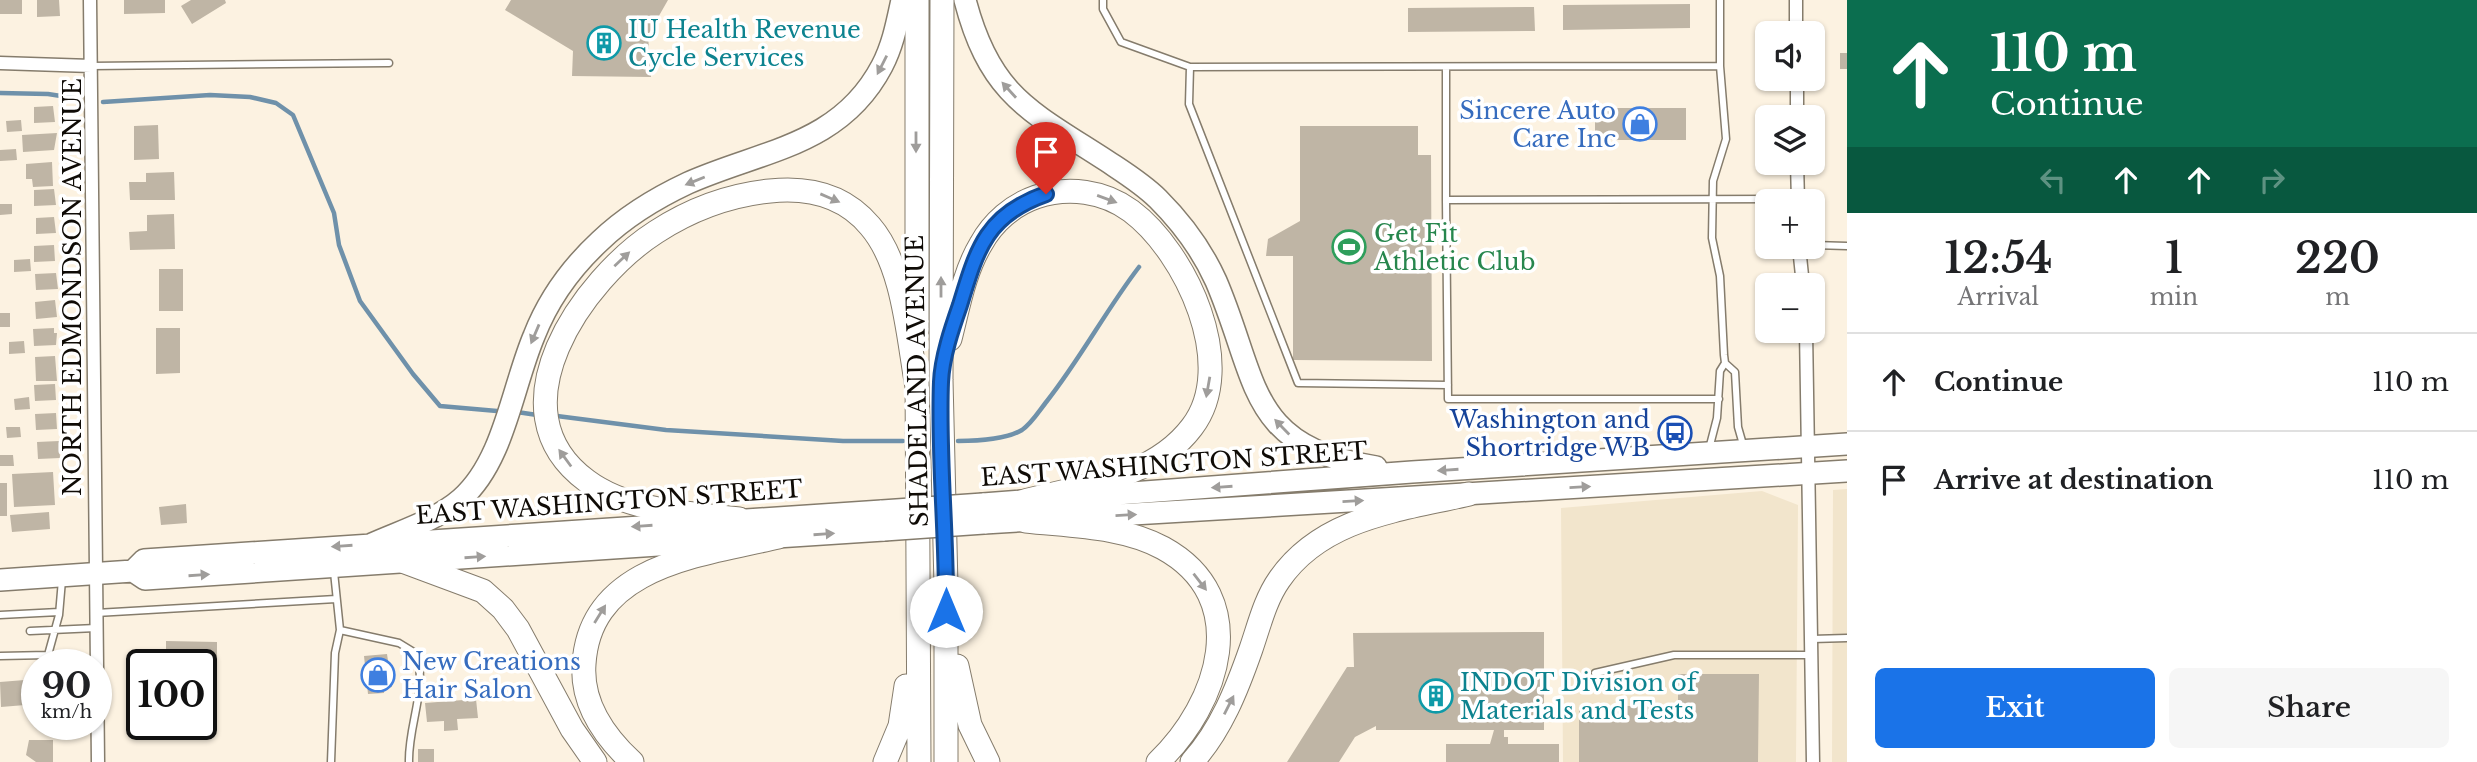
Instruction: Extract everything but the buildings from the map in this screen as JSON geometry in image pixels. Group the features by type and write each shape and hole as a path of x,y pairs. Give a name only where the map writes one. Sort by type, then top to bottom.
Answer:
{"highway":[{"name":"SHADELAND AVENUE","path":"916,0 919,762"},
{"name":"SHADELAND AVENUE","path":"942,0 941,380 946,586 946,762"},
{"path":"739,519 665,510 611,494 575,471 553,439 545,394 557,350 575,315 594,288 617,262 639,244 683,216 734,197 790,189 831,197 850,208 870,225 884,247 898,287 917,387"},
{"path":"941,380 965,284 981,243 1001,218 1028,200 1069,191 1100,195 1132,212 1155,234 1173,258 1194,297 1208,344 1209,386 1199,417 1173,447 1149,464 1024,511"},
{"path":"1192,762 1227,711 1268,601 1292,564 1318,541 1348,525 1469,494"},
{"path":"1024,511 1111,531 1162,547 1183,563 1206,590 1219,630 1215,671 1192,721 1158,762"},
{"path":"632,762 599,725 586,692 585,653 597,617 613,596 658,569 690,558 778,537"},
{"path":"405,562 483,592 503,609 518,629 569,724 595,762"},
{"path":"946,586 963,701 978,745 988,762"},
{"path":"886,762 903,713 918,603"}],"main road":[{"path":"372,544 443,512 463,497 480,477 493,454 540,322 567,278 597,243 627,218 666,194 800,142 835,122 863,94 881,67 894,36 902,0"},
{"path":"965,0 981,48 1009,92 1033,113 1143,186 1185,229 1215,279 1254,389 1267,411 1284,430 1310,449 1340,461 1412,472"},
{"name":"EAST WASHINGTON STREET","path":"0,580 133,570 144,560 739,519 883,520 984,514 1412,472 1847,444"},
{"name":"EAST WASHINGTON STREET","path":"1024,511 1469,494 1847,471"},
{"name":"EAST WASHINGTON STREET","path":"133,570 145,579 405,562 778,537 883,520"}],"street":[{"name":"NORTH EDMONDSON AVENUE","path":"90,0 98,762"},
{"path":"1796,0 1796,21"},
{"path":"0,63 91,66"},
{"path":"1806,343 1811,473 1813,762"}],"lane":[{"path":"1103,0 1103,9 1121,42 1190,67 1720,66"},
{"path":"1708,454 1719,399 1720,371 1725,363 1720,276 1712,238 1713,181 1726,139 1720,66 1720,0"},
{"path":"91,66 389,63"},
{"path":"1190,67 1189,104 1298,383 1448,385"},
{"path":"1446,67 1448,399 1719,399"},
{"path":"1446,200 1755,200"},
{"path":"1825,245 1847,246"},
{"path":"1725,363 1735,372 1738,427 1745,451"},
{"path":"331,762 335,653 340,630 333,566"},
{"path":"0,656 48,655 59,612 62,575"},
{"path":"96,613 336,598"},
{"path":"0,615 59,612"},
{"path":"30,631 96,628"},
{"path":"340,630 399,643 417,654 421,683 409,762"},
{"path":"1812,639 1847,638"},
{"path":"1595,673 1674,655 1812,655"}],"shaded area":[{"path":"1847,489 1847,762 1832,762 1833,490"},
{"path":"1762,491 1798,505 1796,762 1563,762 1561,508"}],"waterway":[{"path":"0,93 48,94 80,99"},
{"path":"103,102 210,95 250,97 276,103 293,115 334,213 339,245 360,301 440,406 497,411"},
{"path":"958,441 999,438 1022,430 1029,424 1071,368 1139,267"},
{"path":"517,412 537,415"},
{"path":"557,416 666,430 843,441 903,441"}],"place":[{"name":"IU Health Revenue Cycle Services","path":"604,43"},
{"name":"Sincere Auto Care Inc","path":"1640,124"},
{"name":"Get Fit Athletic Club","path":"1349,247"},
{"name":"Washington and Shortridge WB","path":"1675,433"},
{"name":"New Creations Hair Salon","path":"378,675"},
{"name":"INDOT Division of Materials and Tests","path":"1436,696"}],"route":[{"path":"946,611 941,380 954,324 965,284 981,243 994,225 1016,206 1046,194"}]}
